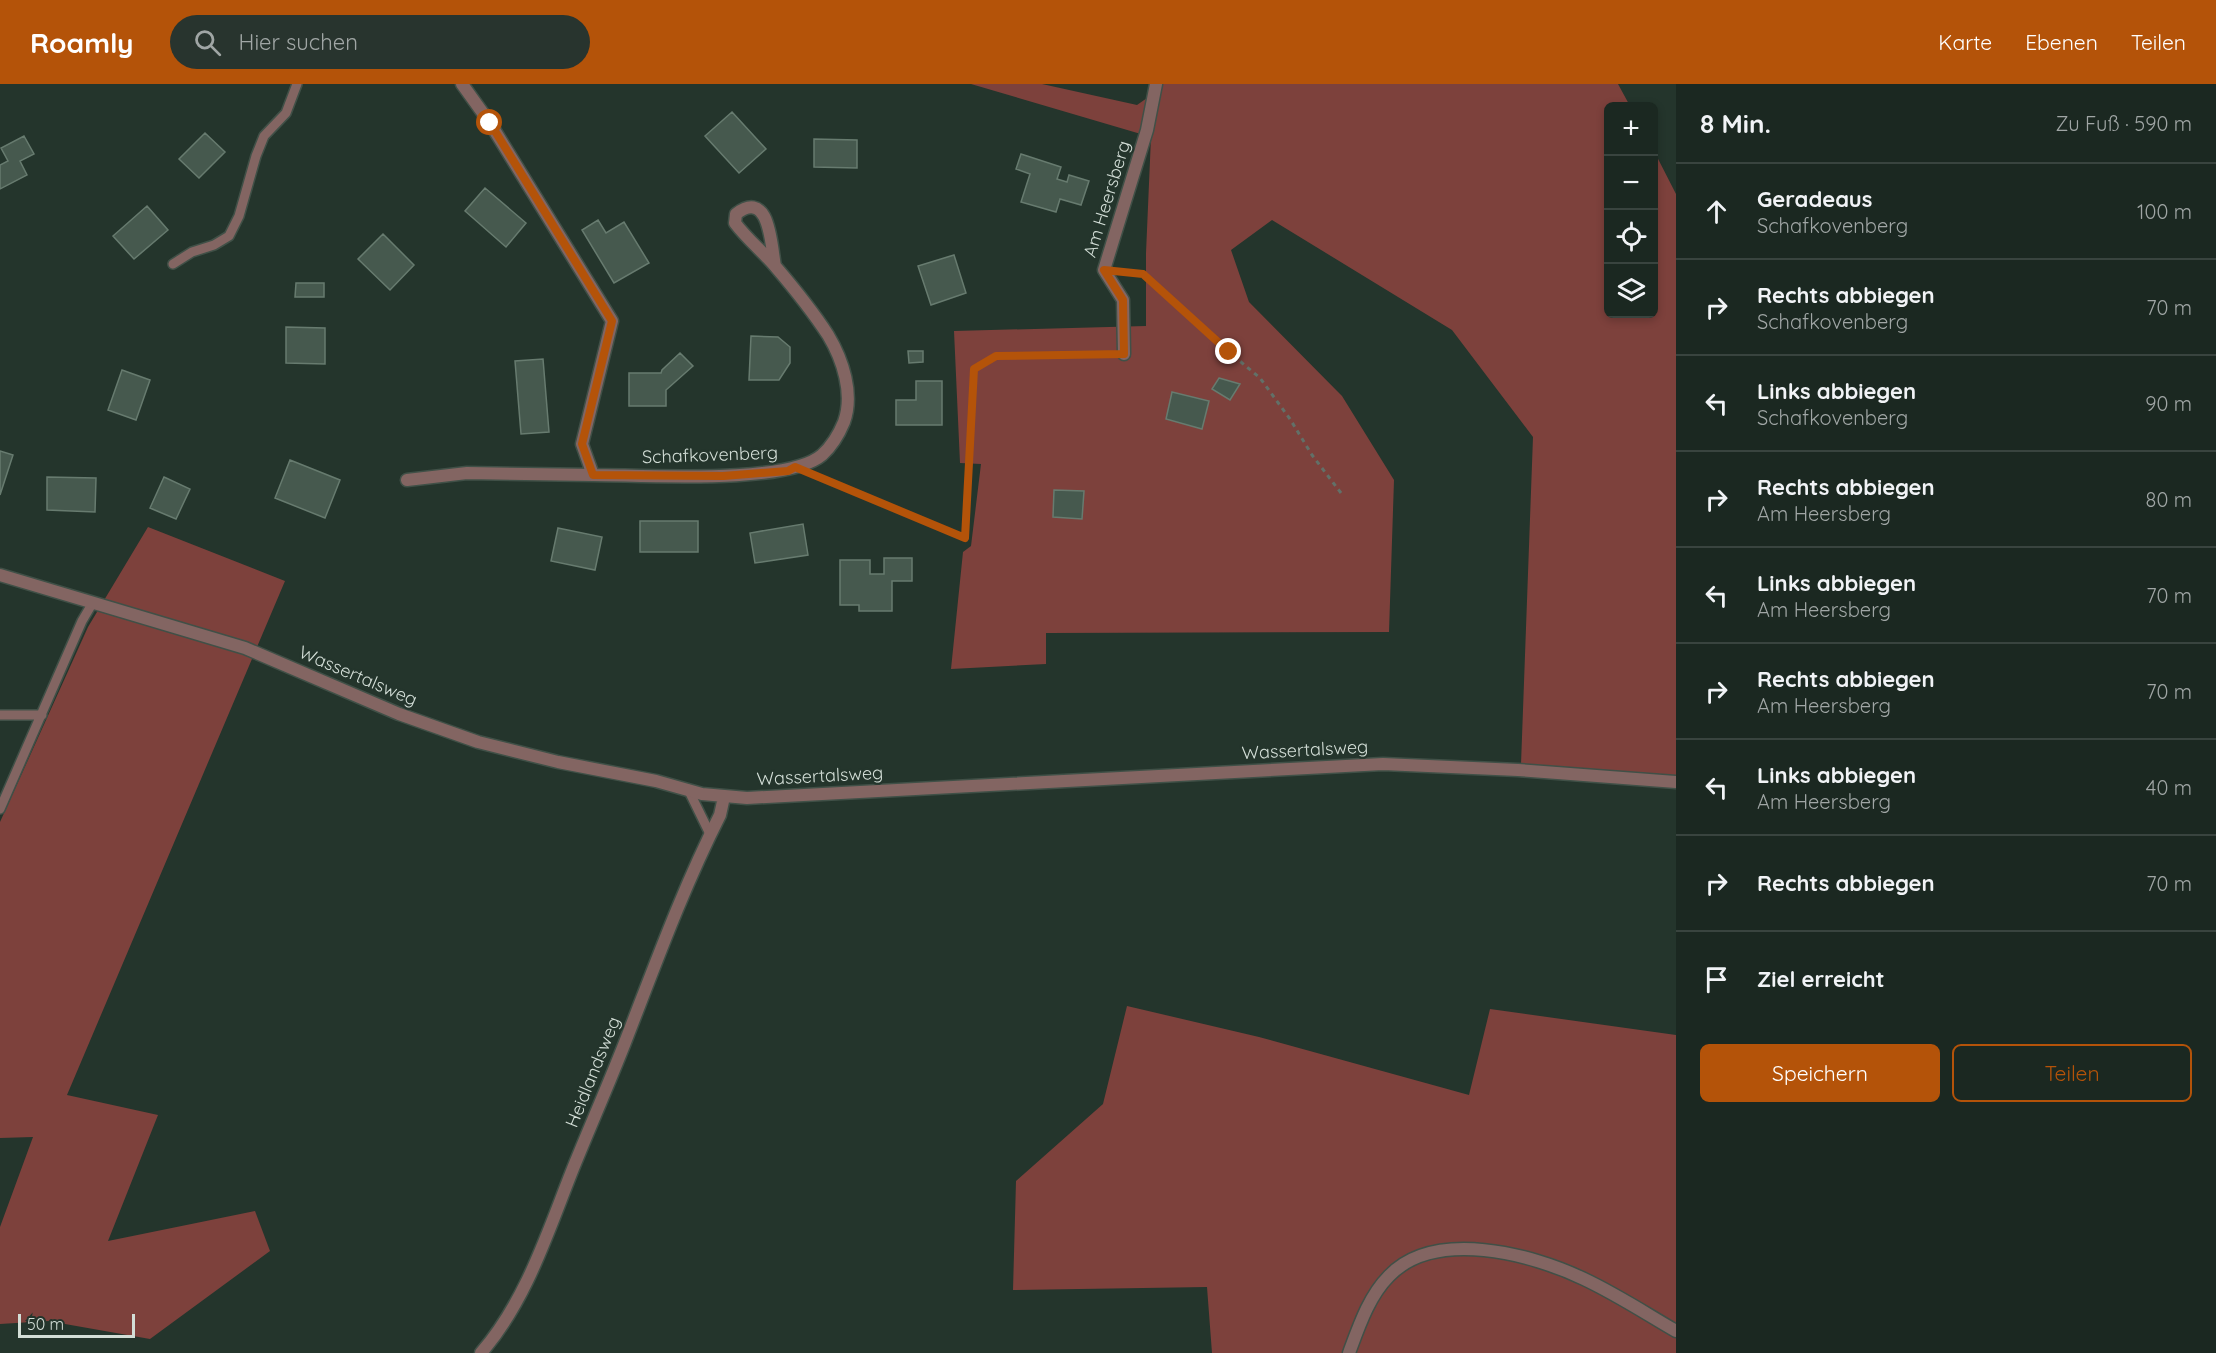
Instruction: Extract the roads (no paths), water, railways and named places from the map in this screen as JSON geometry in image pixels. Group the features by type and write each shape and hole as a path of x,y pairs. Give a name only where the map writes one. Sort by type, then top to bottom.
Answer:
{"street":[{"path":"462,84 490,123 612,321 582,444 593,475"},
{"name":"Am Heersberg","path":"1124,354 1123,300 1104,270 1147,130 1156,84"},
{"name":"Schafkovenberg","path":"406,480 467,473 723,476 788,471 821,456 839,435 848,412 848,384 829,337 774,266 748,241 735,223 736,214 744,208 753,207 761,210 767,220 774,266"},
{"name":"Wassertalsweg","path":"0,575 245,648 399,714 478,742 724,797 747,798 1383,764 1518,770 1676,782"},
{"name":"Heidlandsweg","path":"481,1353 507,1317 546,1240 654,962 720,815 724,797"},
{"path":"1349,1353 1364,1314 1377,1290 1389,1275 1416,1256 1450,1249 1489,1251 1555,1267 1613,1293 1676,1331"}],"lane":[{"path":"173,264 192,252 214,245 229,236 239,216 264,136 286,113 297,84"},
{"path":"0,809 82,621 92,604"},
{"path":"0,715 42,715"},
{"path":"688,789 710,834"}]}
